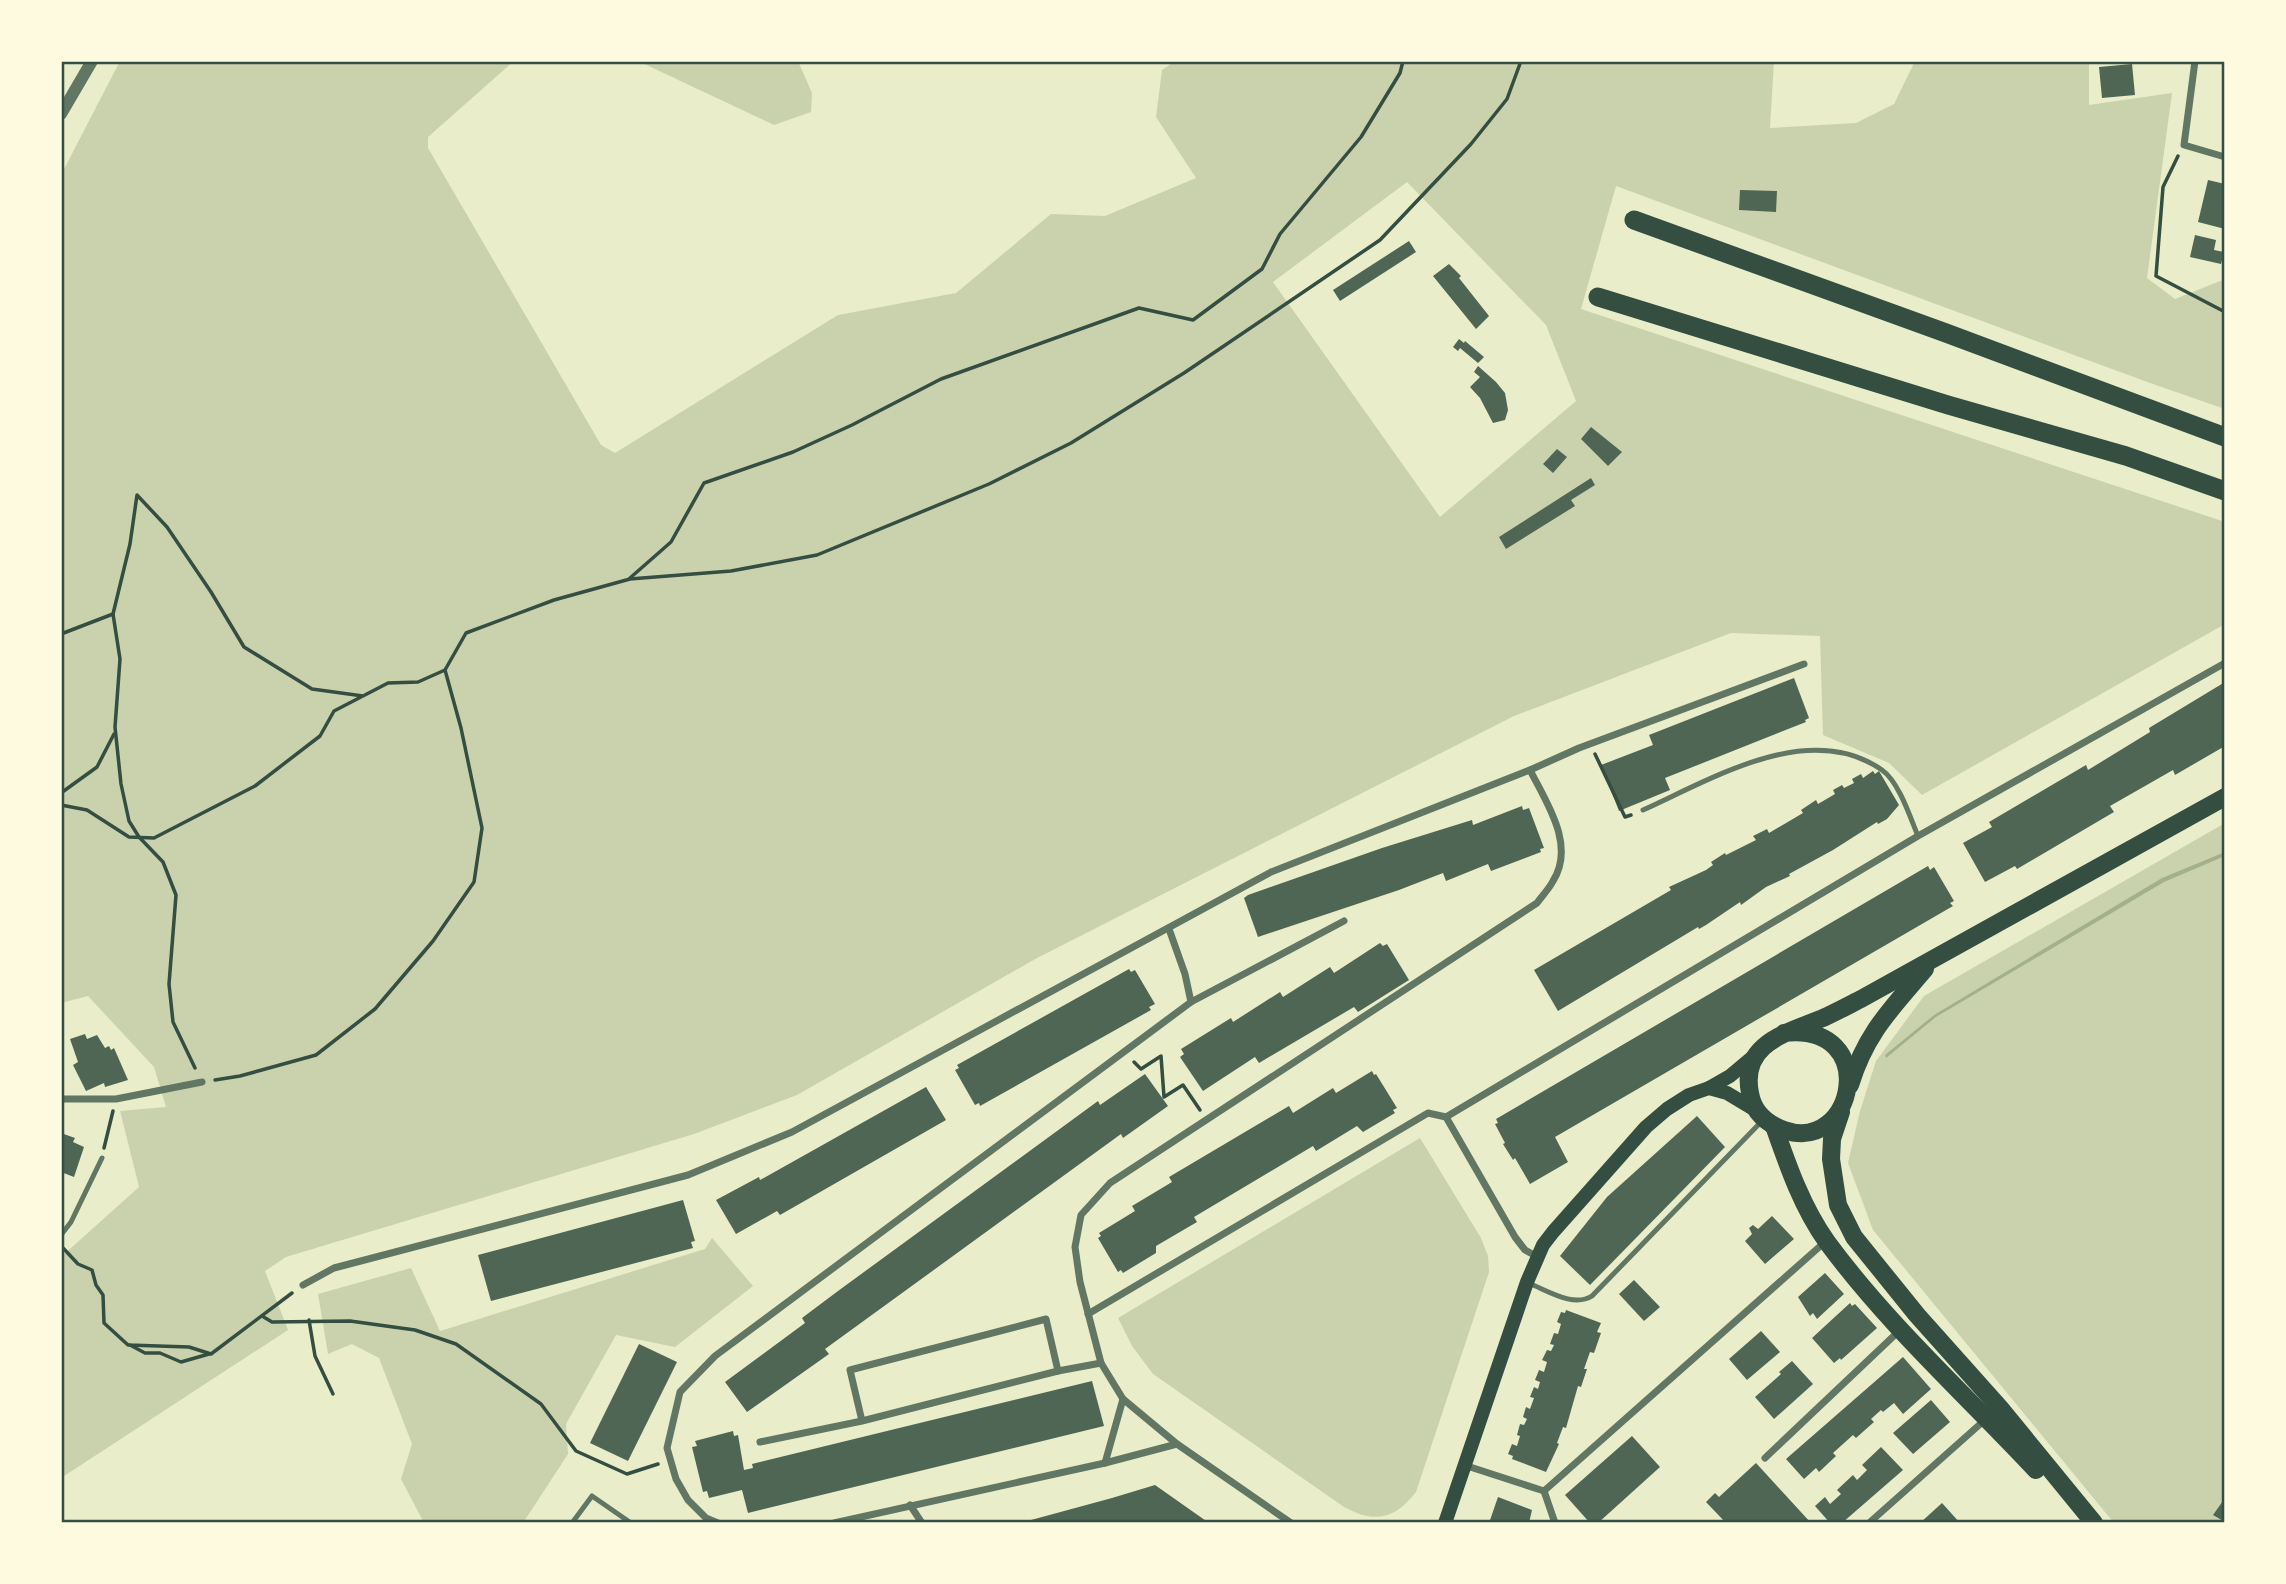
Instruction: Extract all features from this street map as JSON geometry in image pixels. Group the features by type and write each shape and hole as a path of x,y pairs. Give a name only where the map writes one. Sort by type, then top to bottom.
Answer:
{"highway":[{"path":"1634,220 2225,438"},
{"path":"1598,297 1935,401 2126,456 2225,491"}],"main road":[{"path":"1445,1523 1527,1282 1538,1257 1553,1232 1646,1127 1689,1095 1730,1076 1769,1041 1838,1011 2225,797"},
{"path":"1934,958 1874,1030 1858,1060 1832,1139 1831,1159 1838,1205 1854,1237 2094,1523"},
{"path":"1709,1088 1727,1093 1789,1132 1821,1128 1834,1118 1846,1097 1848,1073 1842,1057 1832,1044 1817,1035 1801,1031 1784,1034"},
{"path":"1758,1052 1750,1066 1750,1097 1765,1119 1797,1188 1826,1240 1900,1329 2086,1523"}],"street":[{"path":"61,114 92,61"},
{"path":"2195,61 2183,145 2225,157"},
{"path":"1088,1314 1428,1113 1446,1117 1918,836 2225,663"},
{"path":"303,1285 334,1268 688,1175 722,1161 792,1132 1271,872 1530,770 1590,743 1804,664"},
{"path":"1291,1523 1177,1444 1123,1399 1101,1363 1080,1282 1075,1247 1081,1216 1110,1183 1537,902 1555,879 1562,850 1557,824 1530,770"},
{"path":"718,1523 705,1520 688,1500 676,1479 667,1448 680,1392 715,1356 1191,1002 1344,921"},
{"path":"1169,929 1185,974 1191,1002"},
{"path":"61,1099 116,1099 202,1082"},
{"path":"1446,1117 1509,1227 1525,1250 1538,1257"},
{"path":"1544,1491 1826,1240"},
{"path":"862,1421 850,1370 1046,1319 1058,1371"},
{"path":"1765,1458 1900,1329"},
{"path":"760,1442 862,1421 1058,1371 1101,1363"},
{"path":"1105,1463 1123,1399"},
{"path":"1868,1523 1988,1418"},
{"path":"834,1523 1105,1463 1177,1444"},
{"path":"1464,1465 1544,1491"},
{"path":"1544,1491 1555,1523"},
{"path":"910,1505 922,1523"}],"lane":[{"path":"1643,810 1758,759 1813,749 1853,757 1884,771 1900,794 1918,836"},
{"path":"1527,1282 1576,1301 1592,1296 1765,1119"},
{"path":"61,1235 71,1222 102,1158"},
{"path":"572,1523 592,1496 632,1523"}],"path":[{"path":"630,579 671,542 705,483 793,452 941,379 1139,308 1193,320 1262,269 1280,234 1361,137 1400,73 1403,61"},
{"path":"61,805 87,810 129,837 154,838 255,786 320,736 334,711 388,683 418,682 445,670 466,633 554,600 630,579 732,571 817,555 989,484 1071,443 1184,373 1380,240 1471,144 1507,99 1521,61"},
{"path":"2183,145 2163,187 2156,276 2225,312"},
{"path":"363,696 312,689 244,647 167,527 138,495 130,544 113,614 120,659 115,732 121,784 129,821 139,837 163,862 176,895 169,984 173,1022 202,1082 240,1076 316,1055 374,1009 433,941 474,882 482,828 461,728 445,670"},
{"path":"61,634 113,614"},
{"path":"61,793 97,767 115,732"},
{"path":"1590,743 1625,817 1643,810"},
{"path":"1125,1053 1140,1069 1161,1056 1164,1097 1183,1086 1207,1120"},
{"path":"102,1158 116,1099"},
{"path":"61,1247 78,1264 92,1270 96,1285 103,1295 104,1323 128,1345 145,1353 160,1353 181,1362 211,1354 303,1285"},
{"path":"262,1316 272,1322 350,1321 415,1330 456,1344 541,1404 576,1451 627,1474 670,1460"},
{"path":"309,1320 315,1356 333,1394"},
{"path":"128,1345 189,1347 211,1354"}],"shaded area":[{"path":"120,61 514,61 428,137 428,148 601,445 615,453 838,315 956,293 1051,214 1105,216 1196,178 1156,117 1162,70 1175,61 1774,61 1770,128 1856,123 1894,104 1915,61 2089,61 2089,105 2172,93 2147,278 2175,299 2225,279 2225,409 1616,186 1581,309 2225,522 2225,624 1922,795 1889,763 1823,735 1820,636 1731,633 1514,716 1037,958 797,1095 694,1134 286,1257 265,1271 288,1330 61,1478 61,1257 139,1187 120,1111 166,1107 154,1067 88,996 61,1003 61,175","holes":["1407,182 1546,325 1576,401 1440,517 1273,282"]},
{"path":"638,61 798,61 812,93 811,112 774,125"},
{"path":"2225,823 2225,1523 2114,1523 1873,1230 1848,1163 1860,1111 1876,1061 1924,996"},
{"path":"2225,852 2225,856 2164,882 1936,1017 1886,1058 1885,1055 1934,1015 2162,878"},
{"path":"1420,1138 1481,1238 1488,1256 1489,1272 1416,1492 1392,1513 1365,1516 1344,1507 1153,1374 1132,1346 1118,1318"},
{"path":"712,1238 753,1286 675,1347 616,1335 566,1424 568,1454 523,1523 424,1523 401,1479 412,1444 379,1358 352,1344 328,1354 318,1294 411,1268 440,1331 705,1249"}],"building":[{"path":"2132,64 2135,95 2102,98 2099,67"},
{"path":"2208,180 2225,184 2225,209 2222,217 2225,217 2225,229 2198,222"},
{"path":"1740,190 1777,191 1776,212 1739,210"},
{"path":"2195,235 2216,240 2214,250 2224,252 2221,264 2190,257"},
{"path":"1409,241 1416,252 1340,301 1333,290"},
{"path":"1449,264 1461,276 1459,278 1489,316 1476,329 1433,276"},
{"path":"1459,339 1484,357 1478,363 1460,348 1458,351 1453,347"},
{"path":"1478,366 1505,393 1508,410 1505,420 1493,423 1480,398 1470,387 1480,377 1474,372"},
{"path":"1591,427 1622,452 1608,466 1581,439"},
{"path":"1557,449 1567,457 1553,473 1543,464"},
{"path":"1591,478 1595,485 1571,500 1575,506 1506,549 1499,537"},
{"path":"1794,678 1809,718 1806,722 1665,778 1670,790 1619,811 1601,765 1653,745 1649,735"},
{"path":"2225,682 2225,746 2175,775 2173,770 2110,806 2114,812 2017,869 2015,866 1985,882 1963,843 1992,827 1989,822 2086,765 2088,770 2150,732 2149,728"},
{"path":"1873,771 1875,774 1879,771 1899,805 1887,819 1878,824 1877,822 1789,874 1790,876 1766,887 1741,905 1740,902 1706,925 1699,929 1698,927 1558,1011 1534,970 1671,890 1669,887 1706,870 1713,865 1711,862 1725,853 1726,855 1756,840 1753,836 1767,829 1769,833 1803,813 1801,810 1816,800 1818,804 1835,794 1833,790 1842,785 1844,788 1854,783 1852,779 1861,774 1863,778"},
{"path":"1522,806 1523,810 1529,808 1544,848 1540,849 1541,852 1491,871 1488,864 1446,881 1443,873 1258,937 1244,898 1248,895 1382,848 1472,820 1473,825"},
{"path":"1928,866 1930,870 1934,867 1954,901 1950,903 1953,906 1555,1137 1568,1162 1530,1184 1515,1158 1513,1160 1503,1144 1505,1143 1495,1124 1498,1123 1496,1119"},
{"path":"1380,943 1383,946 1387,944 1409,980 1358,1012 1354,1007 1259,1063 1255,1057 1203,1091 1180,1057 1184,1054 1181,1049 1231,1018 1233,1022 1280,992 1283,997 1330,967 1334,973"},
{"path":"1129,969 1131,972 1135,970 1155,1004 1149,1007 1151,1010 980,1106 979,1103 975,1105 955,1070 959,1068 957,1065"},
{"path":"85,1034 87,1039 97,1035 105,1048 114,1048 128,1080 105,1087 104,1083 86,1091 73,1065 78,1062 70,1039"},
{"path":"1372,1071 1397,1108 1393,1110 1395,1113 1363,1132 1357,1126 1316,1151 1313,1146 1194,1217 1197,1222 1156,1246 1156,1253 1123,1273 1121,1270 1118,1272 1098,1238 1101,1236 1099,1233 1135,1211 1132,1206 1172,1182 1169,1177 1289,1106 1293,1113 1333,1088 1336,1093"},
{"path":"1145,1074 1168,1106 1123,1138 1121,1134 825,1349 829,1354 747,1412 725,1382 805,1323 802,1318 838,1291 1098,1101 1100,1105"},
{"path":"926,1087 946,1120 780,1215 777,1211 736,1234 716,1200 759,1177 760,1180"},
{"path":"1697,1116 1725,1147 1590,1285 1560,1256 1607,1197"},
{"path":"61,1133 75,1138 73,1142 84,1147 74,1177 61,1172"},
{"path":"683,1200 695,1241 691,1242 693,1248 491,1301 478,1255"},
{"path":"1772,1216 1794,1239 1765,1264 1745,1241 1752,1234 1749,1228 1753,1225 1758,1229"},
{"path":"1825,1273 1844,1294 1817,1319 1813,1313 1810,1316 1798,1297"},
{"path":"1634,1280 1660,1307 1644,1321 1619,1294"},
{"path":"1850,1303 1852,1306 1855,1304 1877,1328 1834,1363 1812,1338"},
{"path":"1566,1310 1601,1323 1597,1332 1601,1333 1594,1353 1590,1352 1584,1369 1587,1369 1581,1387 1578,1386 1566,1428 1563,1427 1557,1443 1559,1444 1546,1472 1512,1459 1513,1456 1508,1454 1512,1444 1517,1446 1520,1424 1524,1425 1527,1419 1523,1417 1526,1407 1530,1409 1534,1398 1530,1397 1534,1387 1538,1389 1540,1382 1535,1380 1539,1370 1544,1372 1547,1362 1542,1360 1547,1350 1551,1351 1554,1345 1550,1344 1554,1333 1558,1334 1561,1324 1557,1322 1561,1312 1565,1313"},
{"path":"1761,1331 1780,1352 1747,1380 1729,1359"},
{"path":"639,1344 677,1362 628,1461 590,1443"},
{"path":"1903,1357 1931,1389 1903,1414 1894,1403 1883,1412 1881,1410 1871,1419 1874,1422 1856,1438 1853,1435 1833,1453 1836,1456 1819,1472 1816,1468 1804,1479 1786,1459"},
{"path":"1792,1361 1813,1384 1774,1419 1755,1397"},
{"path":"1092,1381 1104,1426 748,1513 742,1490 709,1498 707,1491 703,1492 692,1447 697,1446 695,1441 733,1431 734,1436 738,1435 744,1470 753,1468 752,1464"},
{"path":"1931,1400 1950,1422 1913,1454 1893,1433"},
{"path":"1632,1436 1660,1467 1598,1523 1590,1523 1565,1495"},
{"path":"1881,1447 1903,1470 1842,1523 1830,1523 1815,1506 1825,1497 1830,1504 1841,1494 1837,1490 1853,1475 1857,1480 1867,1470 1862,1465"},
{"path":"1756,1463 1811,1523 1726,1523 1706,1502 1715,1493 1719,1497"},
{"path":"1155,1485 1209,1523 1020,1523 1112,1498"},
{"path":"1498,1497 1532,1510 1529,1523 1489,1523"},
{"path":"2225,1498 2225,1522 2213,1515"},
{"path":"1942,1503 1960,1523 1920,1523"}]}
